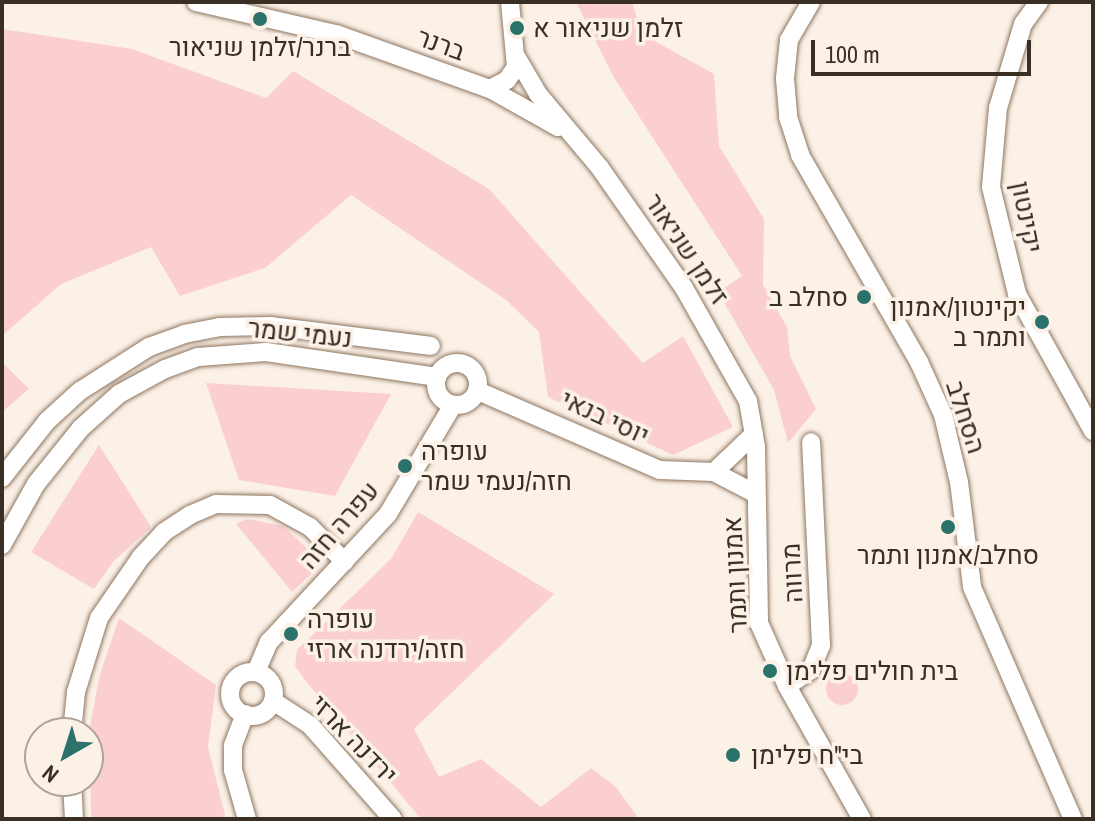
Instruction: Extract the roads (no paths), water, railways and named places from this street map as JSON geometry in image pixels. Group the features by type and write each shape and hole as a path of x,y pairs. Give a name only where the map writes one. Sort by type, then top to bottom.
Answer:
{"street":[{"name":"ברנר","path":"196,2 336,34 490,89 566,132"},
{"name":"זלמן שניאור","path":"510,2 517,58 566,132 600,168 692,301 748,401 754,434 756,494"},
{"name":"הסחלב","path":"811,2 789,40 785,79 788,117 800,155 943,415 959,482 972,587 1073,819"},
{"name":"יקינטון","path":"1039,2 1023,24 998,108 991,187 1017,294 1093,431"},
{"path":"490,89 512,74 517,58"},
{"path":"2,478 47,421 80,391 149,347 184,334 219,327 271,326 431,346"},
{"name":"נעמי שמר","path":"2,545 36,484 81,428 119,394 165,369 198,357 266,352 437,377"},
{"path":"450,363 464,363 478,377 478,391 465,404 453,405 437,392 437,377 450,363"},
{"name":"יוסי בנאי","path":"478,391 660,470 714,472 756,494"},
{"name":"עפרה חזה","path":"256,672 269,642 388,514 453,405"},
{"path":"714,472 754,434"},
{"name":"מרווה","path":"787,686 811,670 821,645 811,442"},
{"name":"אמנון ותמר","path":"756,494 759,623 787,686 862,819"},
{"path":"74,717 76,692 99,618 141,557 190,515 216,504 270,505 310,527 345,562"},
{"path":"256,672 272,685 273,701 258,715 245,714 231,699 232,685 242,674 256,672"},
{"name":"ירדנה ארזי","path":"273,701 310,725 393,819"},
{"path":"245,714 233,746 233,770 247,819"},
{"path":"73,797 74,819"}],"place":[{"name":"ברנר/זלמן שניאור","path":"260,19"},
{"name":"זלמן שניאור א","path":"517,28"},
{"name":"סחלב ב","path":"864,297"},
{"name":"יקינטון/אמנון ותמר ב","path":"1042,322"},
{"name":"עופרה חזה/נעמי שמר","path":"405,466"},
{"name":"סחלב/אמנון ותמר","path":"948,527"},
{"name":"עופרה חזה/ירדנה ארזי","path":"291,634"},
{"name":"בית חולים פלימן","path":"770,671"},
{"name":"בי\"ח פלימן","path":"733,755"}]}
